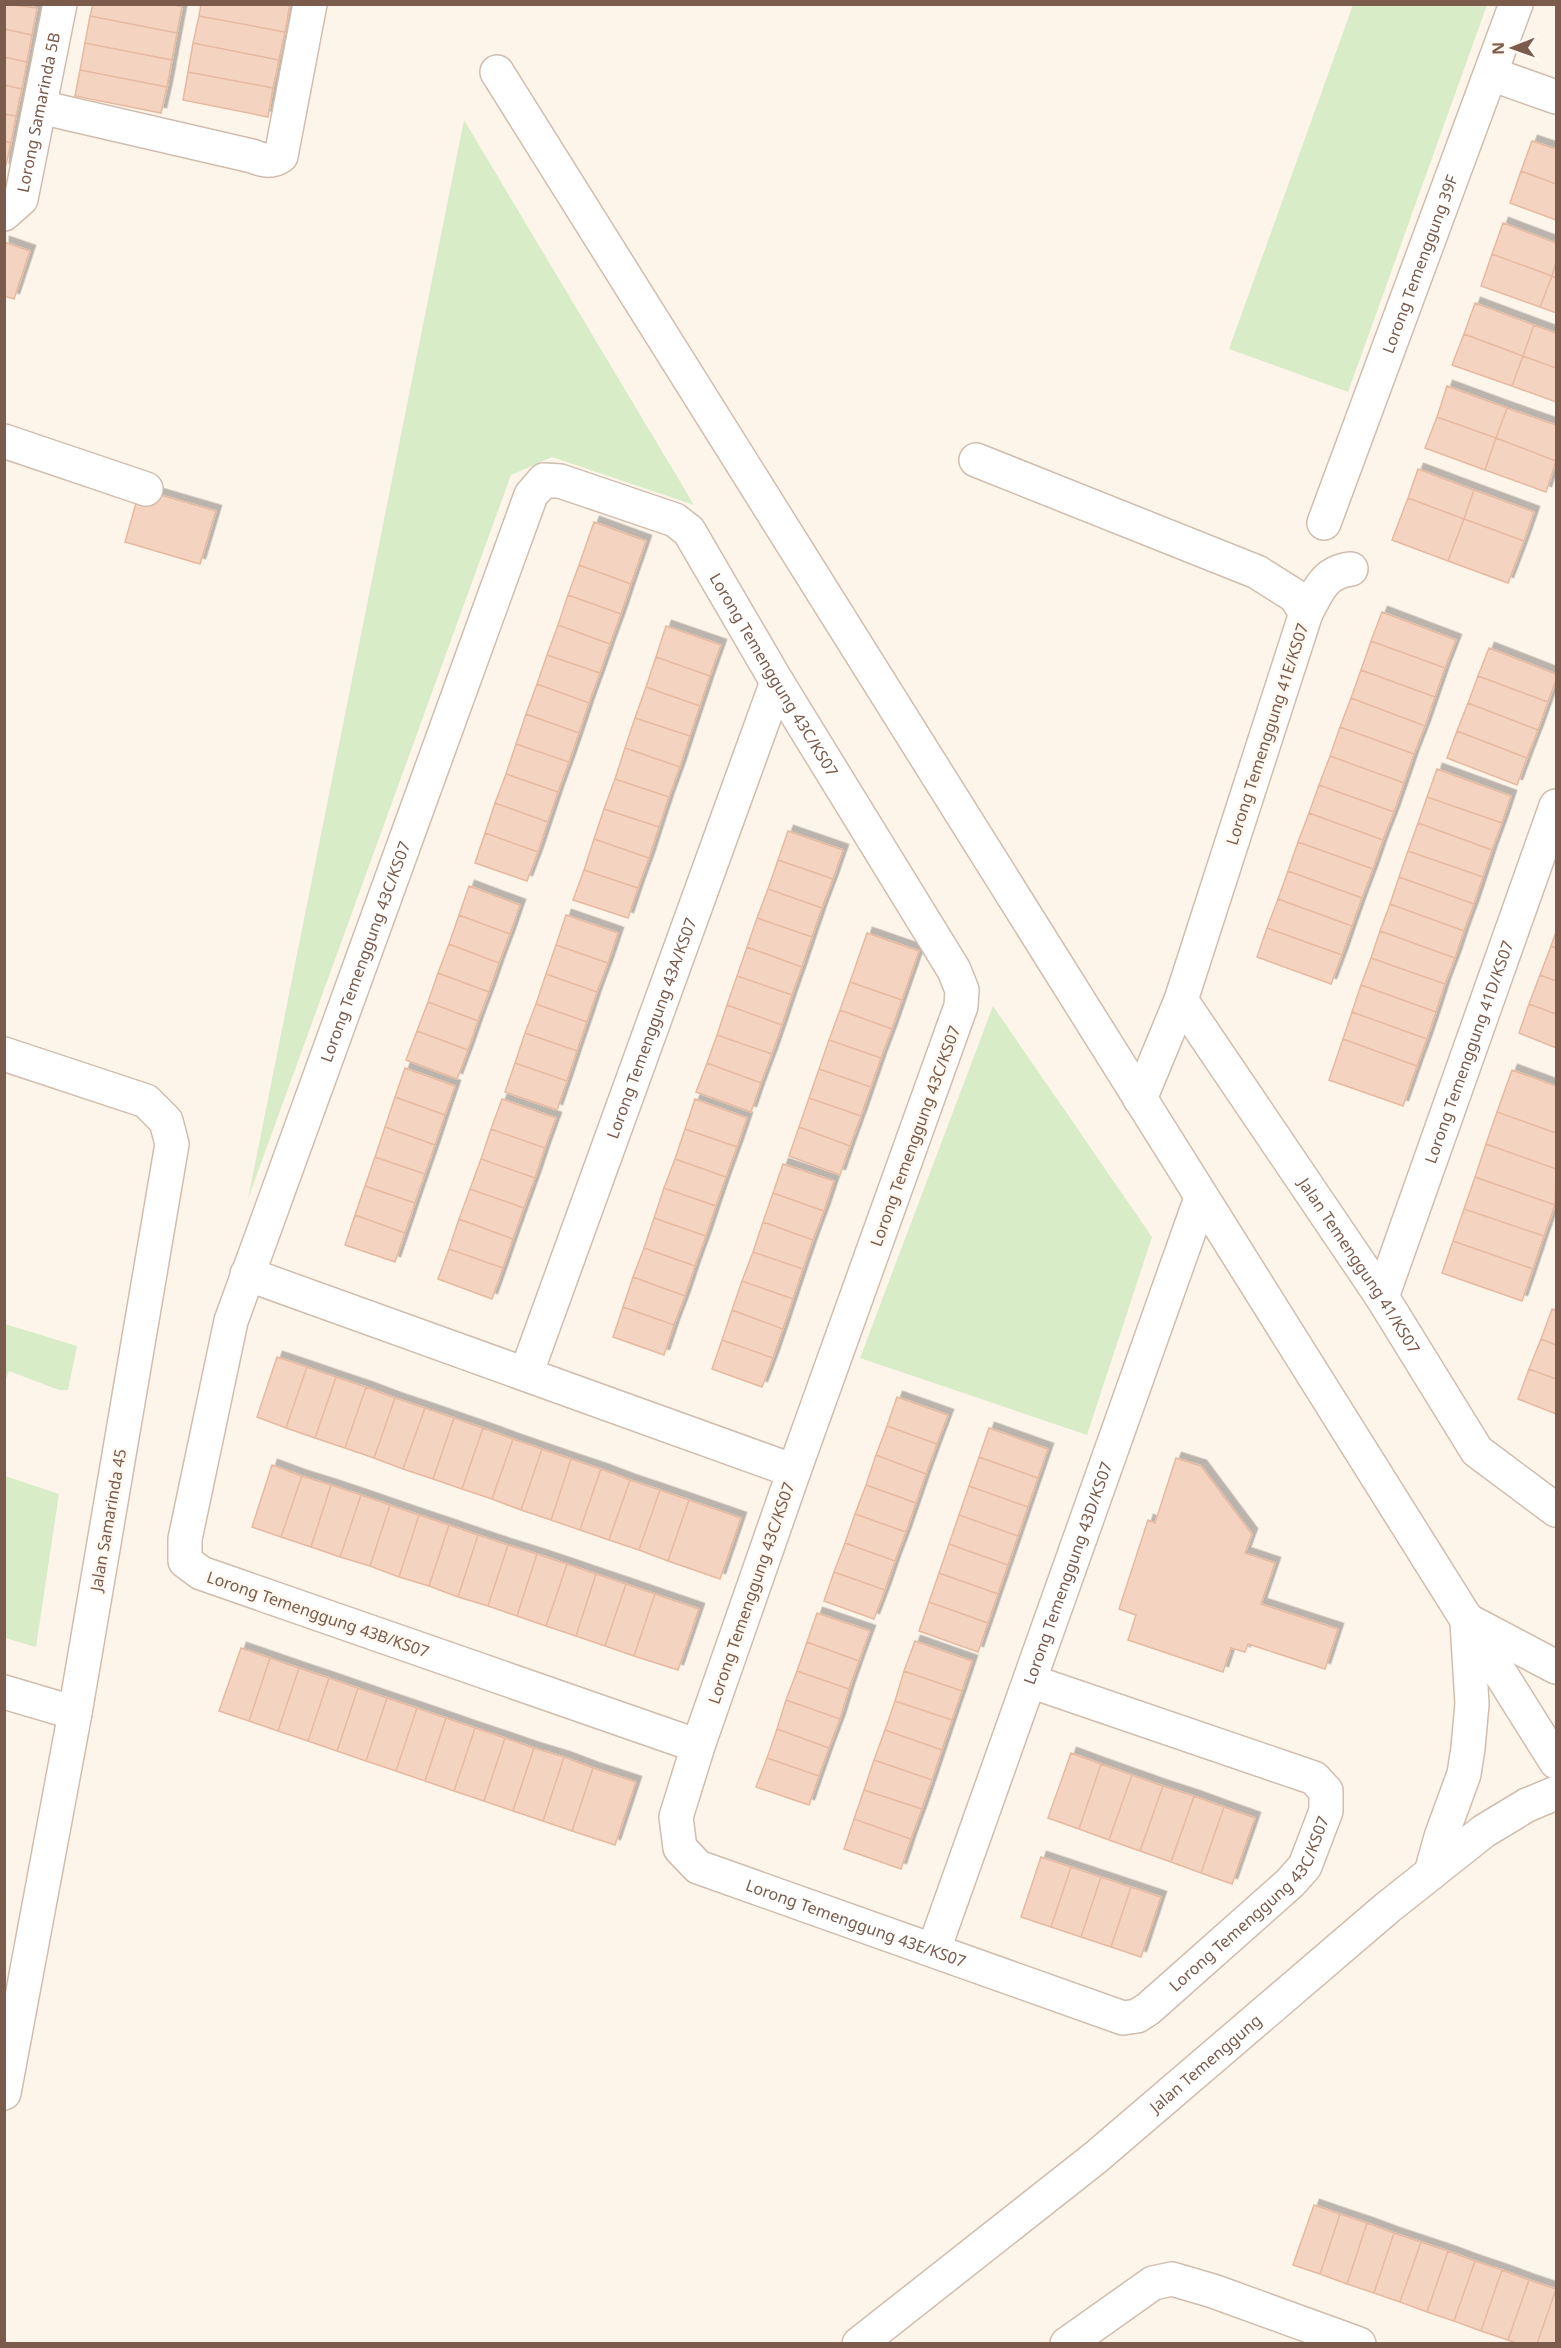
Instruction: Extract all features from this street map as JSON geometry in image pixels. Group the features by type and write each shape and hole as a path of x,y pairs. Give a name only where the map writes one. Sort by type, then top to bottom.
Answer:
{"street":[{"name":"Lorong Samarinda 5B","path":"4,214 21,199 60,4"},
{"path":"40,107 266,161 275,160 281,156 310,4"},
{"name":"Lorong Temenggung 39F","path":"1324,523 1516,4"},
{"path":"497,72 1201,1198 1557,1762"},
{"path":"1491,74 1557,97"},
{"path":"4,441 146,489"},
{"name":"Lorong Temenggung 41E/KS07","path":"976,460 1257,572 1295,596 1306,613 1181,1000 1140,1099"},
{"name":"Lorong Temenggung 43C/KS07","path":"247,1274 531,495 544,480 560,481 675,520 689,531 777,682 954,970 962,990 961,1006 698,1746"},
{"path":"1306,613 1320,585 1337,571 1351,569"},
{"name":"Lorong Temenggung 43A/KS07","path":"526,1374 777,682"},
{"name":"Lorong Temenggung 41D/KS07","path":"1382,1297 1557,806"},
{"name":"Jalan Temenggung 41/KS07","path":"1181,1000 1382,1297 1478,1451 1557,1510"},
{"name":"Jalan Samarinda 45","path":"4,1054 146,1101 166,1121 172,1144 75,1713 4,2093"},
{"name":"Lorong Temenggung 43D/KS07","path":"934,1949 1201,1198"},
{"path":"247,1274 794,1471"},
{"name":"Lorong Temenggung 43B/KS07","path":"247,1274 231,1321 185,1539 185,1561 201,1573 698,1746"},
{"path":"1467,1620 1557,1667"},
{"path":"1431,1873 1441,1837 1464,1774 1468,1748 1472,1704 1467,1620"},
{"name":"Lorong Temenggung 43C/KS07","path":"1030,1681 1314,1778 1326,1791 1326,1811 1305,1866 1290,1883 1148,2009 1137,2016"},
{"path":"4,1692 75,1713"},
{"name":"Lorong Temenggung 43E/KS07","path":"698,1746 676,1817 680,1848 698,1867 1123,2018 1137,2016"},
{"name":"Jalan Temenggung","path":"859,2343 1095,2158 1387,1908 1484,1831 1527,1805 1557,1793"},
{"path":"1066,2343 1153,2283 1172,2279 1213,2291 1359,2343"}],"green space":[{"path":"1353,5 1487,5 1348,392 1229,349"},
{"path":"464,120 694,505 552,457 511,475 248,1199"},
{"path":"993,1006 1152,1237 1087,1435 860,1358"},
{"path":"5,1324 77,1346 68,1390 59,1390 9,1371 5,1382"},
{"path":"5,1476 59,1494 36,1647 5,1638"}],"building":[{"path":"4,4 37,8 32,35 4,29"},
{"path":"93,4 172,4 182,7 177,33 90,16"},
{"path":"201,4 290,4 285,32 199,16"},
{"path":"90,16 177,33 172,60 85,43"},
{"path":"199,16 285,32 279,60 193,43"},
{"path":"4,29 32,35 27,62 4,57"},
{"path":"85,43 172,60 167,87 80,70"},
{"path":"193,43 279,60 273,88 188,72"},
{"path":"4,57 27,62 22,89 4,85"},
{"path":"80,70 167,87 161,113 75,96"},
{"path":"188,72 273,88 268,117 183,100"},
{"path":"4,85 22,89 16,116 4,114"},
{"path":"4,114 16,116 11,143 4,141"},
{"path":"4,141 11,143 5,169 4,169"},
{"path":"1532,141 1556,149 1556,184 1521,171"},
{"path":"1521,171 1556,184 1556,220 1510,203"},
{"path":"1503,223 1556,243 1556,262 1552,276 1492,254"},
{"path":"4,242 30,251 14,299 4,296"},
{"path":"1492,254 1552,276 1540,307 1481,286"},
{"path":"1556,262 1556,278 1552,276"},
{"path":"1552,276 1556,278 1556,313 1540,307"},
{"path":"1475,303 1534,325 1523,356 1464,334"},
{"path":"1534,325 1556,333 1556,368 1523,356"},
{"path":"1464,334 1523,356 1512,386 1452,365"},
{"path":"1523,356 1556,368 1556,402 1512,386"},
{"path":"1447,386 1507,408 1496,438 1437,417"},
{"path":"1507,408 1556,425 1556,461 1496,438"},
{"path":"1437,417 1496,438 1485,470 1425,448"},
{"path":"1496,438 1556,461 1546,492 1485,470"},
{"path":"1418,469 1474,490 1464,519 1408,498"},
{"path":"140,489 216,511 200,564 125,542"},
{"path":"1474,490 1534,512 1524,541 1464,519"},
{"path":"1408,498 1464,519 1448,561 1392,540"},
{"path":"1464,519 1524,541 1508,583 1448,561"},
{"path":"594,522 646,541 631,584 579,565"},
{"path":"579,565 631,584 621,614 568,595"},
{"path":"568,595 621,614 610,644 558,625"},
{"path":"1382,612 1456,640 1445,668 1371,641"},
{"path":"558,625 610,644 600,673 547,655"},
{"path":"666,626 721,645 710,676 656,657"},
{"path":"1371,641 1445,668 1435,697 1361,670"},
{"path":"1489,648 1556,674 1548,702 1478,676"},
{"path":"547,655 600,673 589,703 537,684"},
{"path":"656,657 710,676 700,706 646,687"},
{"path":"1361,670 1435,697 1425,726 1351,698"},
{"path":"1478,676 1548,702 1538,730 1468,703"},
{"path":"537,684 589,703 579,733 526,714"},
{"path":"646,687 700,706 690,736 635,718"},
{"path":"1351,698 1425,726 1414,754 1340,727"},
{"path":"1468,703 1538,730 1527,758 1457,731"},
{"path":"526,714 579,733 569,762 516,744"},
{"path":"635,718 690,736 680,767 625,748"},
{"path":"1340,727 1414,754 1404,783 1330,756"},
{"path":"1457,731 1527,758 1517,785 1447,758"},
{"path":"516,744 569,762 558,792 506,774"},
{"path":"625,748 680,767 669,797 615,779"},
{"path":"1330,756 1404,783 1394,812 1319,785"},
{"path":"1437,769 1511,796 1502,823 1427,797"},
{"path":"506,774 558,792 548,822 495,803"},
{"path":"615,779 669,797 659,827 604,809"},
{"path":"1319,785 1394,812 1383,840 1309,813"},
{"path":"1427,797 1502,823 1492,850 1418,823"},
{"path":"495,803 548,822 538,852 485,833"},
{"path":"604,809 659,827 649,858 594,839"},
{"path":"1309,813 1383,840 1373,869 1298,842"},
{"path":"1418,823 1492,850 1483,877 1408,851"},
{"path":"788,831 843,850 833,879 778,860"},
{"path":"485,833 538,852 527,881 475,863"},
{"path":"594,839 649,858 638,888 584,870"},
{"path":"1298,842 1373,869 1362,898 1288,871"},
{"path":"1408,851 1483,877 1474,904 1399,877"},
{"path":"778,860 833,879 822,908 768,889"},
{"path":"584,870 638,888 628,918 573,900"},
{"path":"1288,871 1362,898 1352,926 1278,899"},
{"path":"1399,877 1474,904 1464,931 1390,904"},
{"path":"469,886 520,905 510,934 459,915"},
{"path":"768,889 822,908 812,937 757,918"},
{"path":"1278,899 1352,926 1342,955 1267,928"},
{"path":"1390,904 1464,931 1455,958 1380,931"},
{"path":"459,915 510,934 499,963 449,944"},
{"path":"566,915 618,933 608,963 556,945"},
{"path":"757,918 812,937 802,967 747,947"},
{"path":"1267,928 1342,955 1331,984 1257,957"},
{"path":"1380,931 1455,958 1445,984 1371,958"},
{"path":"1556,932 1556,948 1551,946"},
{"path":"867,933 919,951 902,1000 850,982"},
{"path":"449,944 499,963 489,992 438,973"},
{"path":"556,945 608,963 597,992 546,974"},
{"path":"1551,946 1556,948 1556,981 1540,975"},
{"path":"747,947 802,967 792,995 737,976"},
{"path":"1371,958 1445,984 1436,1012 1361,985"},
{"path":"438,973 489,992 478,1021 428,1002"},
{"path":"546,974 597,992 587,1022 536,1004"},
{"path":"1540,975 1556,981 1556,1014 1529,1004"},
{"path":"737,976 792,995 782,1025 727,1005"},
{"path":"850,982 902,1000 892,1029 840,1010"},
{"path":"1361,985 1436,1012 1427,1039 1352,1012"},
{"path":"428,1002 478,1021 468,1050 417,1031"},
{"path":"536,1004 587,1022 577,1051 525,1033"},
{"path":"1529,1004 1556,1014 1556,1048 1519,1033"},
{"path":"727,1005 782,1025 772,1054 717,1035"},
{"path":"840,1010 892,1029 881,1058 829,1040"},
{"path":"1352,1012 1427,1039 1417,1066 1343,1039"},
{"path":"417,1031 468,1050 457,1079 406,1060"},
{"path":"525,1033 577,1051 567,1081 515,1063"},
{"path":"717,1035 772,1054 761,1083 707,1063"},
{"path":"1343,1039 1417,1066 1403,1106 1329,1080"},
{"path":"829,1040 881,1058 871,1087 819,1069"},
{"path":"515,1063 567,1081 557,1110 505,1092"},
{"path":"707,1063 761,1083 751,1112 696,1092"},
{"path":"405,1068 455,1086 445,1115 395,1097"},
{"path":"819,1069 871,1087 861,1116 809,1098"},
{"path":"1512,1070 1556,1086 1556,1133 1497,1112"},
{"path":"395,1097 445,1115 435,1145 385,1127"},
{"path":"809,1098 861,1116 850,1146 799,1127"},
{"path":"502,1099 556,1118 545,1148 491,1129"},
{"path":"695,1099 747,1118 737,1147 685,1129"},
{"path":"1497,1112 1556,1133 1556,1169 1486,1144"},
{"path":"385,1127 435,1145 425,1174 375,1157"},
{"path":"799,1127 850,1146 840,1175 789,1156"},
{"path":"491,1129 545,1148 535,1178 481,1159"},
{"path":"685,1129 737,1147 726,1177 675,1159"},
{"path":"1486,1144 1556,1169 1555,1205 1475,1177"},
{"path":"375,1157 425,1174 415,1203 365,1186"},
{"path":"481,1159 535,1178 524,1208 470,1189"},
{"path":"675,1159 726,1177 716,1206 664,1188"},
{"path":"783,1164 834,1181 824,1211 773,1193"},
{"path":"1475,1177 1555,1205 1544,1236 1464,1209"},
{"path":"365,1186 415,1203 405,1233 355,1215"},
{"path":"664,1188 716,1206 706,1236 654,1218"},
{"path":"470,1189 524,1208 513,1239 459,1219"},
{"path":"773,1193 824,1211 813,1240 763,1222"},
{"path":"1464,1209 1544,1236 1533,1269 1453,1241"},
{"path":"355,1215 405,1233 395,1262 345,1245"},
{"path":"654,1218 706,1236 695,1266 644,1248"},
{"path":"459,1219 513,1239 503,1268 449,1249"},
{"path":"763,1222 813,1240 803,1269 753,1252"},
{"path":"1453,1241 1533,1269 1522,1301 1442,1273"},
{"path":"644,1248 695,1266 685,1296 633,1277"},
{"path":"449,1249 503,1268 492,1299 438,1279"},
{"path":"753,1252 803,1269 793,1299 742,1281"},
{"path":"633,1277 685,1296 674,1325 623,1307"},
{"path":"742,1281 793,1299 783,1329 732,1310"},
{"path":"623,1307 674,1325 664,1355 613,1337"},
{"path":"1552,1309 1556,1311 1556,1345 1541,1339"},
{"path":"732,1310 783,1329 773,1358 722,1340"},
{"path":"1541,1339 1556,1345 1556,1379 1529,1369"},
{"path":"722,1340 773,1358 762,1387 712,1369"},
{"path":"277,1357 307,1367 286,1428 257,1417"},
{"path":"307,1367 336,1377 315,1438 286,1428"},
{"path":"1529,1369 1556,1379 1556,1414 1518,1399"},
{"path":"336,1377 366,1387 345,1448 315,1438"},
{"path":"366,1387 395,1398 374,1458 345,1448"},
{"path":"897,1397 948,1415 937,1444 887,1426"},
{"path":"395,1398 425,1408 403,1469 374,1458"},
{"path":"425,1408 454,1418 433,1479 403,1469"},
{"path":"454,1418 483,1428 462,1489 433,1479"},
{"path":"887,1426 937,1444 926,1474 876,1455"},
{"path":"483,1428 513,1439 492,1499 462,1489"},
{"path":"989,1428 1048,1449 1038,1478 979,1457"},
{"path":"513,1439 542,1449 521,1510 492,1499"},
{"path":"542,1449 571,1459 551,1520 521,1510"},
{"path":"876,1455 926,1474 916,1503 866,1485"},
{"path":"979,1457 1038,1478 1028,1507 969,1486"},
{"path":"1176,1458 1201,1466 1252,1534 1245,1553 1275,1563 1261,1604 1338,1629 1325,1669 1248,1644 1245,1652 1231,1648 1223,1672 1128,1640 1136,1615 1119,1609 1148,1520 1155,1523"},
{"path":"571,1459 601,1469 580,1530 551,1520"},
{"path":"272,1465 302,1476 281,1537 252,1527"},
{"path":"601,1469 630,1480 609,1540 580,1530"},
{"path":"302,1476 331,1485 311,1547 281,1537"},
{"path":"630,1480 660,1490 639,1550 609,1540"},
{"path":"331,1485 361,1495 340,1557 311,1547"},
{"path":"866,1485 916,1503 906,1532 855,1514"},
{"path":"969,1486 1028,1507 1018,1536 959,1515"},
{"path":"660,1490 689,1500 668,1561 639,1550"},
{"path":"361,1495 390,1505 370,1566 340,1557"},
{"path":"689,1500 741,1518 720,1579 668,1561"},
{"path":"390,1505 419,1515 399,1577 370,1566"},
{"path":"855,1514 906,1532 895,1561 845,1543"},
{"path":"419,1515 449,1525 429,1586 399,1577"},
{"path":"959,1515 1018,1536 1008,1565 949,1544"},
{"path":"449,1525 478,1535 458,1597 429,1586"},
{"path":"478,1535 508,1545 488,1606 458,1597"},
{"path":"845,1543 895,1561 885,1590 834,1572"},
{"path":"949,1544 1008,1565 998,1594 939,1573"},
{"path":"508,1545 537,1554 517,1616 488,1606"},
{"path":"537,1554 567,1564 546,1626 517,1616"},
{"path":"567,1564 596,1574 576,1636 546,1626"},
{"path":"834,1572 885,1590 874,1619 824,1601"},
{"path":"939,1573 998,1594 988,1623 929,1602"},
{"path":"596,1574 626,1584 605,1646 576,1636"},
{"path":"626,1584 655,1594 634,1656 605,1646"},
{"path":"655,1594 699,1609 678,1670 634,1656"},
{"path":"929,1602 988,1623 978,1652 919,1631"},
{"path":"817,1613 870,1631 859,1661 807,1642"},
{"path":"915,1641 972,1661 962,1691 904,1671"},
{"path":"807,1642 859,1661 849,1689 797,1671"},
{"path":"241,1648 270,1658 249,1721 219,1711"},
{"path":"270,1658 299,1668 278,1731 249,1721"},
{"path":"299,1668 329,1678 308,1741 278,1731"},
{"path":"797,1671 849,1689 840,1719 786,1700"},
{"path":"904,1671 962,1691 952,1720 895,1701"},
{"path":"329,1678 358,1688 337,1751 308,1741"},
{"path":"358,1688 387,1698 366,1761 337,1751"},
{"path":"387,1698 417,1708 396,1771 366,1761"},
{"path":"786,1700 840,1719 829,1748 777,1729"},
{"path":"895,1701 952,1720 942,1750 885,1730"},
{"path":"417,1708 446,1718 425,1781 396,1771"},
{"path":"446,1718 475,1728 454,1791 425,1781"},
{"path":"475,1728 505,1738 484,1801 454,1791"},
{"path":"777,1729 829,1748 819,1776 767,1758"},
{"path":"885,1730 942,1750 932,1780 874,1760"},
{"path":"505,1738 534,1748 513,1811 484,1801"},
{"path":"534,1748 564,1757 543,1821 513,1811"},
{"path":"1071,1753 1101,1764 1079,1829 1048,1818"},
{"path":"564,1757 593,1768 572,1831 543,1821"},
{"path":"767,1758 819,1776 809,1805 756,1787"},
{"path":"874,1760 932,1780 922,1809 864,1790"},
{"path":"1101,1764 1132,1775 1109,1840 1079,1829"},
{"path":"593,1768 636,1782 615,1845 572,1831"},
{"path":"1132,1775 1163,1786 1140,1851 1109,1840"},
{"path":"1163,1786 1194,1796 1171,1862 1140,1851"},
{"path":"864,1790 922,1809 911,1839 854,1819"},
{"path":"1194,1796 1224,1807 1201,1873 1171,1862"},
{"path":"1224,1807 1255,1818 1232,1884 1201,1873"},
{"path":"854,1819 911,1839 901,1869 844,1849"},
{"path":"1041,1857 1071,1867 1051,1927 1021,1917"},
{"path":"1071,1867 1101,1877 1081,1937 1051,1927"},
{"path":"1101,1877 1131,1887 1111,1947 1081,1937"},
{"path":"1131,1887 1161,1897 1141,1957 1111,1947"},
{"path":"1314,2205 1340,2214 1320,2274 1293,2265"},
{"path":"1340,2214 1367,2223 1347,2284 1320,2274"},
{"path":"1367,2223 1394,2233 1374,2293 1347,2284"},
{"path":"1394,2233 1421,2242 1400,2302 1374,2293"},
{"path":"1421,2242 1448,2251 1427,2312 1400,2302"},
{"path":"1448,2251 1475,2261 1454,2321 1427,2312"},
{"path":"1475,2261 1502,2270 1481,2331 1454,2321"},
{"path":"1502,2270 1529,2280 1508,2340 1481,2331"},
{"path":"1529,2280 1556,2289 1537,2344 1518,2344 1508,2340"},
{"path":"1556,2289 1556,2344 1537,2344"}]}
